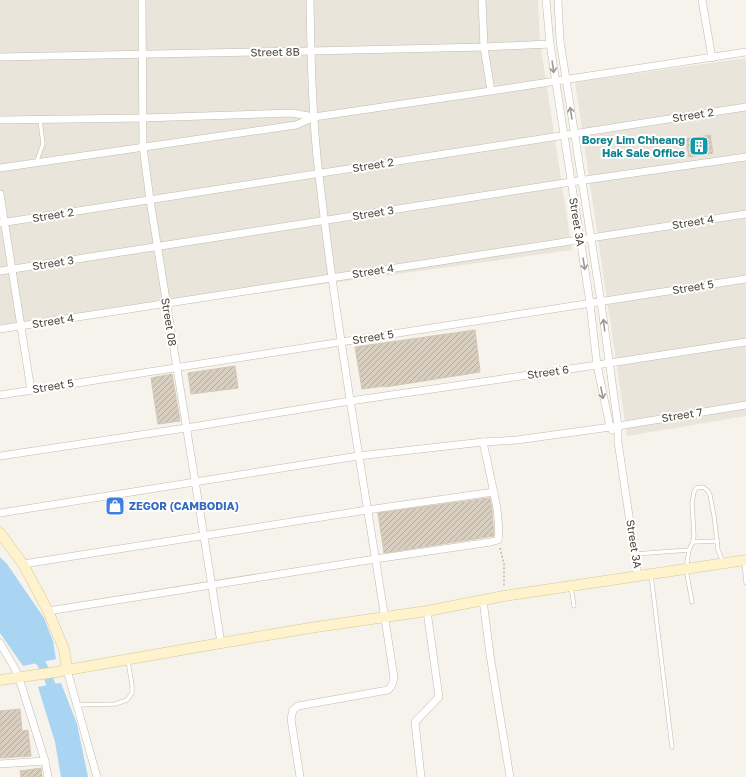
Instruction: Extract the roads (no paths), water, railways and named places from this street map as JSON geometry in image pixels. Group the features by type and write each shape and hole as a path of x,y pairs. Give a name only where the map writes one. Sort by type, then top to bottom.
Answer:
{"street":[{"name":"Street 08","path":"142,0 143,147 166,304 221,643"},
{"path":"300,777 291,719 292,710 298,706 388,690 394,678 358,456 318,174 314,117 310,0"},
{"path":"482,0 484,47 491,91"},
{"name":"Street 3A","path":"546,0 555,81 590,303 597,365 618,442 638,576"},
{"name":"Street 3A","path":"558,0 560,41 601,302 609,363 614,426"},
{"path":"702,0 712,58"},
{"path":"548,28 559,27"},
{"name":"Street 8B","path":"0,57 484,47 550,44"},
{"path":"0,168 296,125 314,117 746,52"},
{"name":"Street 2","path":"2,223 746,107"},
{"path":"0,120 143,118 292,113 314,117"},
{"name":"Street 3","path":"0,271 582,180 746,156"},
{"path":"0,194 2,223 12,269 31,390"},
{"name":"Street 4","path":"0,330 746,214"},
{"name":"Street 5","path":"0,395 746,279"},
{"name":"Street 6","path":"0,456 186,428 350,401 746,342"},
{"name":"Street 7","path":"0,513 358,456 483,442 518,440 746,405"},
{"path":"48,611 498,540 499,527 494,492 483,442"},
{"path":"24,564 367,510 494,492"},
{"path":"0,533 24,564 48,611 64,649 67,670 97,777"},
{"path":"0,680 56,672 316,627 427,611 504,596 745,560"},
{"path":"483,600 490,655 510,777"},
{"path":"421,777 415,722 439,697 427,611"},
{"path":"0,643 19,678 48,777"},
{"path":"0,764 44,761"}],"lane":[{"path":"36,163 43,144 40,120"},
{"path":"692,602 686,569 689,550 694,536 692,503 696,488 703,487 710,495 718,541 718,550 724,563"},
{"path":"693,542 718,541"},
{"path":"635,554 689,550"},
{"path":"745,560 746,583"},
{"path":"650,574 672,747"},
{"path":"570,586 574,606"},
{"path":"77,705 115,704 126,700 132,693 128,659"}],"water":[{"path":"0,557 7,564 44,618 53,641 56,659 23,666 0,633"},
{"path":"61,683 77,724 88,777 61,777 55,742 38,687"}],"waterway":[{"path":"34,653 47,673 54,696"}],"place":[{"name":"Borey Lim Chheang Hak Sale Office","path":"699,146"},
{"name":"ZEGOR (CAMBODIA)","path":"115,506"}]}
